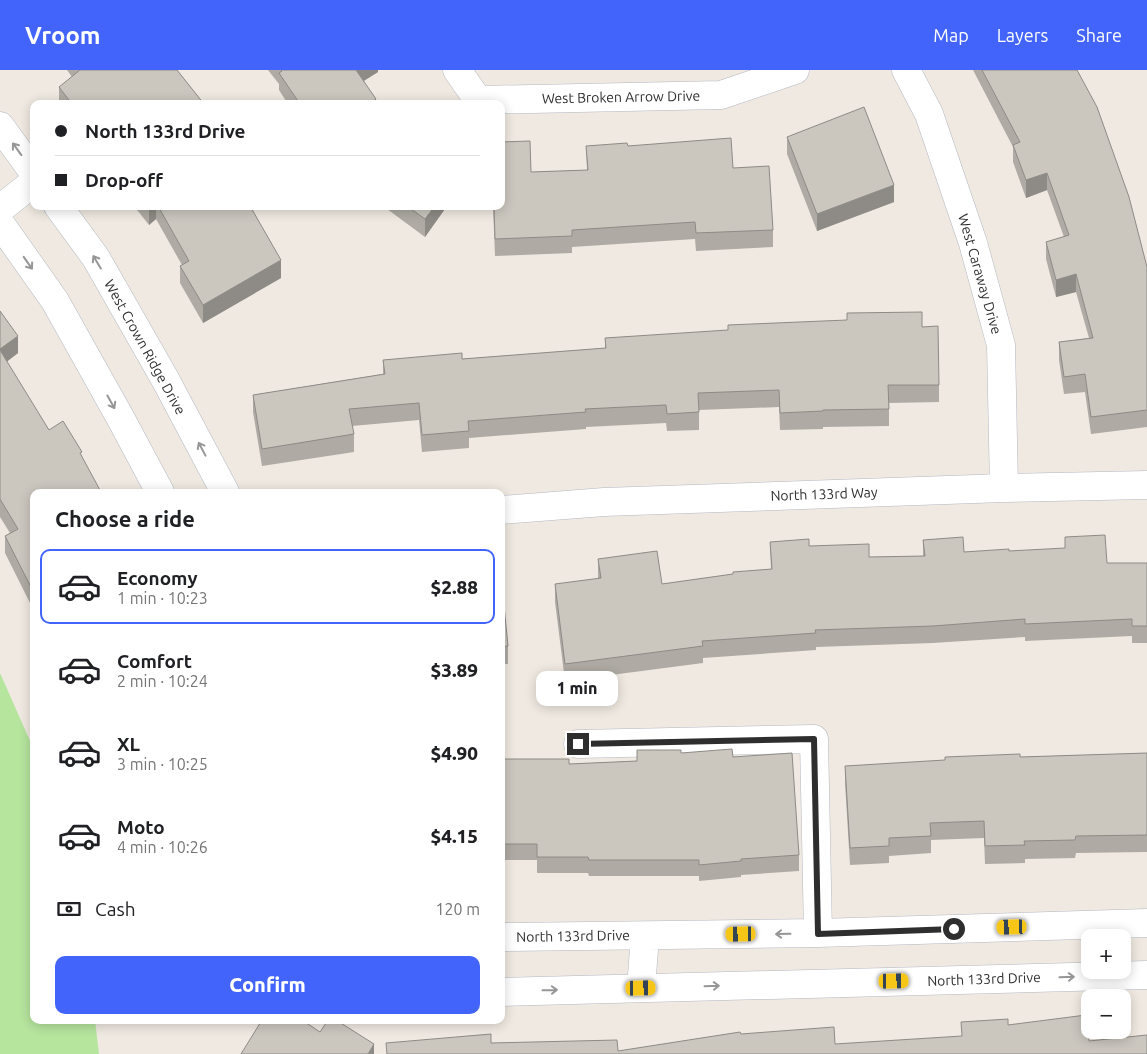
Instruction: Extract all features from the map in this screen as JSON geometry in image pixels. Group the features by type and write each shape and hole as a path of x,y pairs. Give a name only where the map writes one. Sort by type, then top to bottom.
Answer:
{"street":[{"name":"West Broken Arrow Drive","path":"456,70 478,100 721,95 795,70"},
{"name":"West Caraway Drive","path":"906,70 929,114 973,243 1001,344 1004,488"},
{"path":"0,126 30,167"},
{"path":"0,209 30,185"},
{"name":"West Crown Ridge Drive","path":"61,210 96,258 223,489"},
{"path":"0,223 55,302 158,489"},
{"name":"North 133rd Way","path":"505,510 604,502 1147,485"},
{"path":"578,744 814,739 818,934"},
{"name":"North 133rd Drive","path":"505,937 818,934 1147,923"},
{"name":"North 133rd Drive","path":"641,988 645,936"},
{"name":"North 133rd Drive","path":"505,992 1147,974"}],"green space":[{"path":"0,673 30,741 30,1024 95,1024 99,1054 0,1054"}],"building":[{"path":"80,70 177,70 201,100 69,100 59,87"},
{"path":"356,70 376,99 297,100 279,73 282,71"},
{"path":"982,70 1077,70 1097,107 1129,197 1147,267 1147,410 1091,417 1085,374 1064,377 1059,342 1093,338 1076,274 1056,280 1046,242 1069,235 1047,173 1026,180 1013,145 1020,142"},
{"path":"864,107 894,185 817,214 787,137"},
{"path":"731,138 733,168 769,166 773,230 696,233 695,222 572,230 572,236 495,239 494,210 505,210 505,142 530,141 531,172 588,170 586,146 627,143 628,146"},
{"path":"160,210 252,210 281,260 203,305 180,266 189,261"},
{"path":"413,210 432,210 425,219"},
{"path":"0,311 18,336 0,349"},
{"path":"922,312 922,327 938,326 939,385 888,385 889,409 780,413 779,390 698,393 699,412 667,414 666,405 585,409 586,412 468,421 469,431 422,435 419,403 349,409 354,434 262,449 253,395 385,374 383,360 462,353 462,359 606,348 605,338 728,330 728,325 847,320 847,313"},
{"path":"0,350 49,430 63,421 82,452 80,453 99,489 30,489 30,585 5,536 18,529 0,499"},
{"path":"1105,535 1107,563 1147,563 1147,626 1132,626 1132,619 1025,624 1025,619 933,626 815,630 816,633 702,641 703,646 565,664 555,584 601,578 598,559 657,551 662,584 733,574 733,572 772,569 770,542 809,539 809,546 869,544 869,557 925,556 923,540 963,537 964,552 1009,549 1009,551 1065,548 1065,537"},
{"path":"505,616 508,646 505,646"},
{"path":"732,749 733,757 792,753 799,855 741,859 741,861 699,865 699,860 589,860 588,857 537,857 537,844 505,844 505,759 569,759 569,764 637,761 637,750 681,750 681,753"},
{"path":"1147,753 1147,835 1076,836 1075,840 1024,841 1025,845 985,846 984,821 930,823 931,836 889,838 889,846 850,848 845,766 945,760 945,757 1020,754 1020,757"},
{"path":"1081,1016 1081,1039 1089,1039 1089,1041 1131,1039 1131,1037 1147,1035 1147,1054 387,1054 386,1043 491,1034 491,1043 617,1040 618,1051 740,1032 741,1034 834,1027 835,1044 962,1036 961,1022 1008,1019 1008,1025"},
{"path":"260,1024 308,1024 320,1032 325,1024 342,1024 374,1044 368,1054 241,1054"}],"route":[{"path":"578,744 814,739 818,934 954,929"}]}
